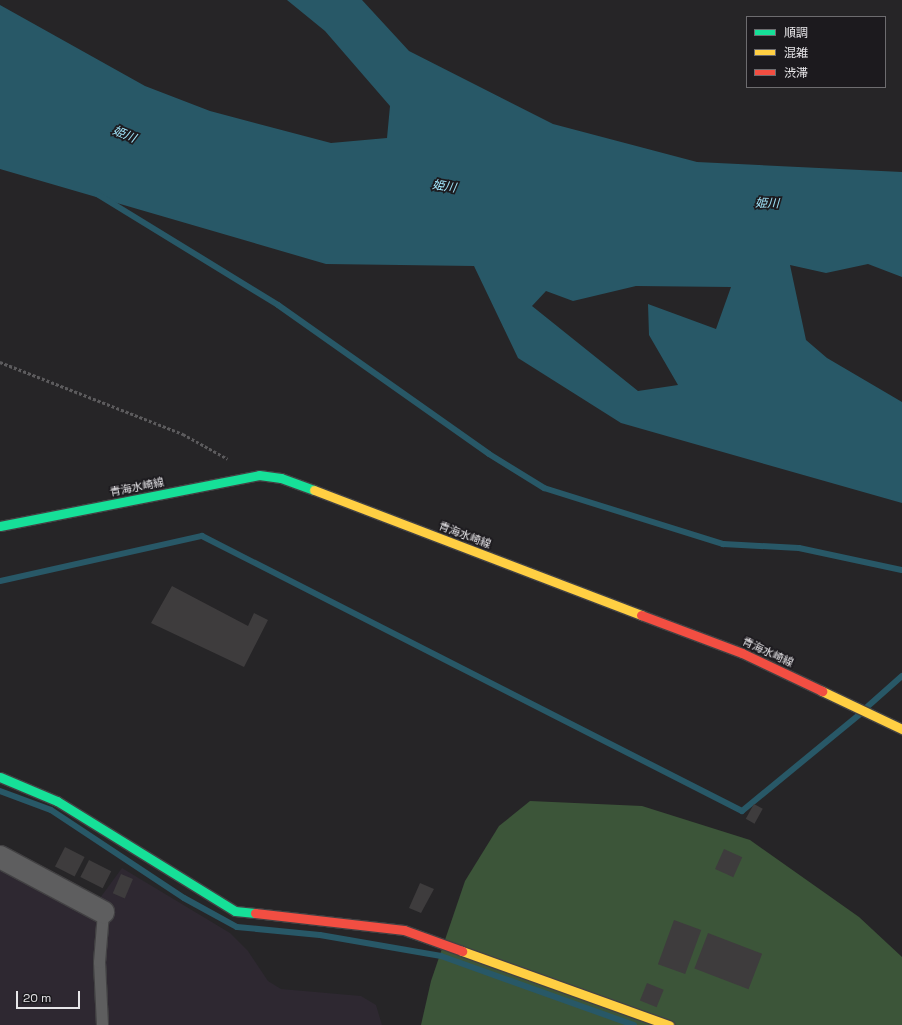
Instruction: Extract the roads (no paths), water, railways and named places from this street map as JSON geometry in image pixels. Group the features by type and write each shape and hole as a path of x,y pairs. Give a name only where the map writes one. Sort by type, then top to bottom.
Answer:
{"main road":[{"name":"青海水崎線","path":"0,526 259,475 281,478 742,653 902,729"},
{"path":"0,777 57,801 235,911 404,930 669,1025"}],"street":[{"path":"0,856 103,912"}],"lane":[{"path":"102,1025 99,962 103,912"}],"water":[{"name":"姫川","path":"287,0 362,0 409,51 553,124 697,162 902,172 902,277 868,264 826,273 790,265 806,340 827,358 902,402 902,503 621,423 518,358 474,266 326,264 0,169 0,5 145,86 210,111 331,143 387,138 390,106 325,31","holes":["636,286 731,287 716,329 648,304 649,335 678,385 638,391 532,306 546,291 573,301"]}],"waterway":[{"path":"97,194 278,305 489,454 544,488 723,544 799,548 902,570"},
{"path":"0,581 202,536 742,811 860,714"},
{"path":"867,707 902,676"},
{"path":"0,791 51,810 184,898 237,927 320,935 441,956 634,1025"}]}
